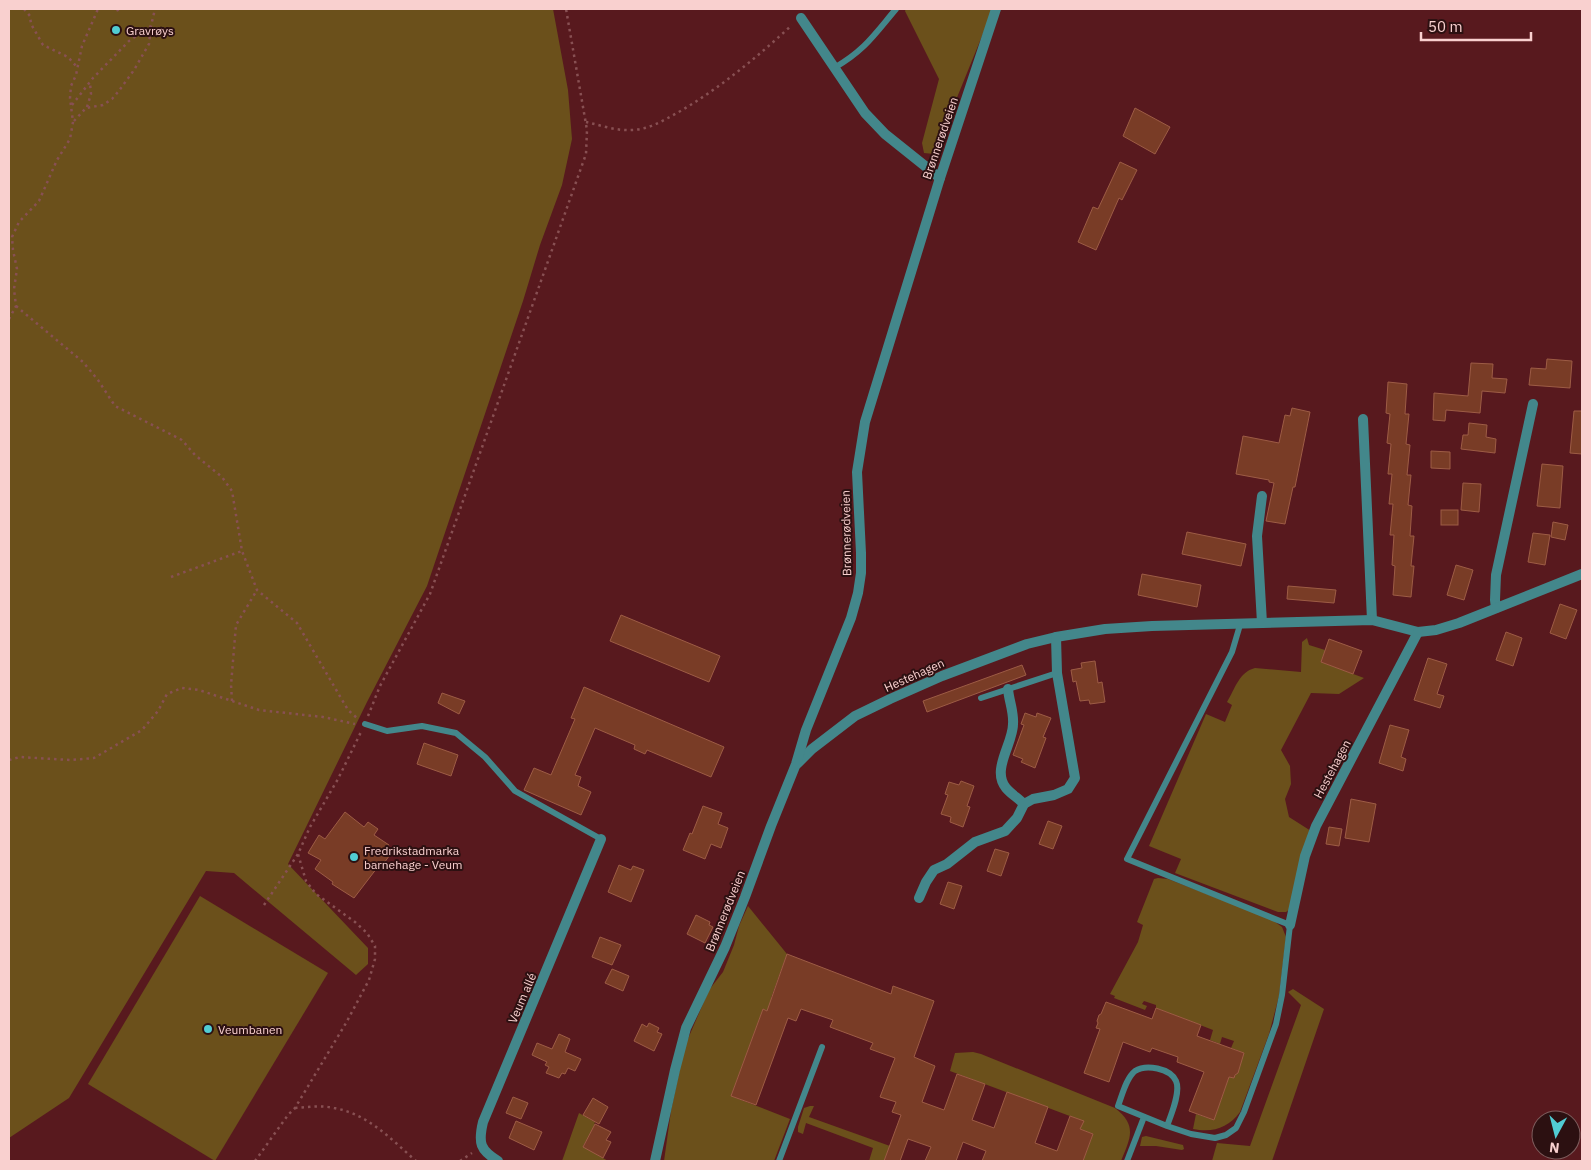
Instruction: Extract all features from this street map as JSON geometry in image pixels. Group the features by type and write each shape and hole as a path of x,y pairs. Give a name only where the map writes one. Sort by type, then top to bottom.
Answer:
{"street":[{"name":"Brønnerødveien","path":"655,1161 686,1028 725,948 796,764 806,730 851,618 858,594 861,553 857,472 862,439 873,393 940,178 996,9"},
{"path":"800,18 865,113 885,134 940,178"},
{"path":"1496,608 1496,574 1533,404"},
{"path":"1363,420 1372,620"},
{"path":"1262,496 1257,536 1262,623"},
{"name":"Hestehagen","path":"796,764 812,749 856,716 890,699 995,654 1027,644 1105,628 1152,626 1372,620 1418,632 1436,630 1452,626 1582,574"},
{"name":"Hestehagen","path":"1290,925 1305,856 1316,826 1418,632"},
{"path":"919,898 934,870 947,864 975,842 1004,831 1017,818 1024,804 1033,799 1054,795 1068,789 1075,778 1057,673 1056,637"},
{"path":"1008,689 1013,725 1010,744 1001,768 1001,775 1006,787 1024,804"},
{"name":"Veum allé","path":"482,1147 480,1137 483,1122 601,839"},
{"path":"482,1147 487,1154 498,1161"}],"lane":[{"path":"834,68 852,58 863,48 896,9"},
{"path":"1167,1126 1176,1098 1176,1082 1171,1074 1160,1069 1146,1068 1135,1071 1129,1079 1118,1106 1167,1126 1190,1134 1215,1138 1226,1136 1236,1128 1244,1112 1276,1024 1282,995 1290,925 1127,859 1232,652 1240,625"},
{"path":"981,698 1057,673"},
{"path":"365,724 387,731 422,726 456,733 485,757 515,791 601,839"},
{"path":"779,1161 822,1046"},
{"path":"1128,1161 1144,1117"}],"path":[{"path":"24,9 30,16 31,24 43,45 68,57 77,67"},
{"path":"9,319 16,306 14,289 17,269 12,250 12,237 20,222 39,201 57,160 70,139 73,122 70,98 71,86 76,75 82,46 98,9"},
{"path":"117,9 119,14"},
{"path":"86,108 103,105 112,99 134,70 149,44 155,9"},
{"path":"264,905 298,854 310,827 338,779 365,724 380,686 430,594 583,163 587,142 586,122 566,9"},
{"path":"586,122 629,131 654,126 701,99 721,85 800,18"},
{"path":"71,106 90,82 129,41 151,26"},
{"path":"73,122 86,108 90,99 90,82"},
{"path":"16,306 83,362 98,380 115,406 182,440 195,455 222,477 232,491 242,551 257,590 297,623 348,710 365,724"},
{"path":"171,577 242,551"},
{"path":"232,701 231,685 236,625 257,590"},
{"path":"9,760 20,757 70,760 94,758 142,730 158,711 167,694 182,688 199,690 259,710 365,724"},
{"path":"255,1161 288,1114 295,1108 346,1023 369,980 375,959 375,946 367,933 316,894 306,881 298,854"},
{"path":"295,1108 334,1107 366,1119 416,1161"},
{"path":"460,1161 482,1147"}],"shaded area":[{"path":"9,9 553,9 568,90 572,139 562,185 540,245 427,586 367,702 288,864 368,948 368,964 356,975 234,873 206,871 69,1098 9,1138"},
{"path":"906,9 993,9 934,154 924,153 922,143 939,79 905,11"},
{"path":"1307,638 1309,645 1325,650 1321,662 1364,678 1339,694 1311,693 1281,750 1290,766 1291,784 1285,799 1289,817 1311,831 1290,909 1286,912 1278,912 1175,873 1181,859 1149,846 1206,714 1225,722 1232,705 1227,702 1241,677 1250,670 1255,668 1301,672 1302,642"},
{"path":"1154,879 1168,879 1271,919 1282,927 1286,937 1279,996 1269,1034 1240,1112 1230,1122 1213,1130 1193,1129 1196,1114 1214,1120 1229,1077 1234,1078 1244,1053 1231,1048 1234,1041 1222,1037 1220,1044 1210,1040 1213,1030 1156,1008 1156,1005 1144,1001 1142,1004 1147,1006 1145,1010 1114,998 1115,996 1110,994 1138,942 1143,925 1137,922"},
{"name":"Veumbanen","path":"200,896 328,973 215,1161 88,1084"},
{"path":"748,906 787,954 771,998 771,1012 763,1009 731,1096 790,1119 774,1161 664,1161 671,1111 684,1048 709,990 723,972"},
{"path":"1293,989 1324,1009 1272,1161 1212,1161 1217,1143 1250,1146 1301,1005 1288,992"},
{"path":"973,1052 1115,1108 1127,1121 1130,1133 1121,1161 1083,1161 1093,1134 1080,1129 1083,1121 950,1071 955,1053"},
{"path":"814,1106 809,1117 890,1146 884,1161 869,1161 873,1148 806,1123 803,1134 798,1132 804,1108"},
{"path":"579,1113 595,1122 594,1125 605,1129 589,1142 586,1141 583,1146 608,1161 562,1161"},
{"path":"1146,1136 1183,1145 1184,1149 1140,1146 1142,1137"}],"building":[{"path":"1135,108 1170,127 1155,154 1123,136"},
{"path":"1120,162 1137,170 1122,200 1119,198 1096,250 1078,242 1093,207 1098,209"},
{"path":"1547,359 1572,361 1570,388 1529,385 1531,368 1546,369"},
{"path":"1471,363 1493,364 1492,378 1507,379 1505,393 1482,391 1480,413 1446,410 1445,421 1433,420 1434,393 1468,396"},
{"path":"1388,382 1407,384 1405,414 1409,414 1406,444 1410,445 1407,475 1411,475 1408,505 1412,506 1410,536 1414,536 1411,566 1414,566 1411,597 1393,595 1395,566 1392,565 1394,535 1390,535 1393,504 1389,504 1392,474 1388,474 1391,444 1387,443 1390,414 1386,413"},
{"path":"1292,408 1310,412 1295,487 1293,487 1285,524 1266,521 1274,483 1269,482 1269,480 1236,474 1243,436 1279,443 1285,415 1290,416"},
{"path":"1574,411 1582,411 1582,454 1570,453"},
{"path":"1469,423 1487,425 1486,437 1496,439 1495,453 1461,449 1463,435 1468,435"},
{"path":"1431,451 1450,452 1450,469 1431,468"},
{"path":"1542,464 1563,466 1560,508 1537,506"},
{"path":"1463,483 1481,484 1479,512 1461,510"},
{"path":"1441,510 1458,510 1458,525 1441,525"},
{"path":"1553,522 1568,525 1565,540 1551,537"},
{"path":"1187,532 1246,544 1241,566 1182,554"},
{"path":"1533,533 1550,535 1545,565 1528,562"},
{"path":"1456,565 1473,570 1464,600 1447,595"},
{"path":"1142,574 1201,585 1197,607 1138,595"},
{"path":"1288,586 1336,590 1334,603 1287,599"},
{"path":"1560,604 1577,610 1566,639 1550,633"},
{"path":"621,615 720,656 709,682 610,641"},
{"path":"1506,632 1522,638 1513,666 1496,660"},
{"path":"1329,639 1362,651 1353,674 1321,662"},
{"path":"1428,658 1447,664 1437,694 1444,696 1440,708 1414,700"},
{"path":"1095,661 1098,683 1102,682 1105,702 1090,704 1089,700 1080,701 1076,681 1073,682 1071,670 1082,668 1081,663"},
{"path":"1022,665 1026,675 927,712 923,701"},
{"path":"584,687 724,747 711,777 647,750 645,754 634,749 635,745 595,728 575,775 581,777 578,786 591,792 581,815 524,790 534,768 551,775 575,719 571,718"},
{"path":"442,693 465,701 459,714 438,703"},
{"path":"1025,713 1036,717 1037,713 1051,718 1043,737 1046,738 1035,768 1021,762 1023,759 1013,755 1024,725 1021,724"},
{"path":"1390,725 1409,730 1401,757 1406,759 1403,771 1379,763"},
{"path":"424,743 458,755 451,776 417,764"},
{"path":"961,781 974,786 967,806 970,807 963,827 950,822 951,817 941,814 948,795 945,794 949,782 959,785"},
{"path":"1351,799 1376,804 1369,842 1345,838"},
{"path":"703,806 722,813 718,824 728,828 721,848 711,844 705,859 683,850 690,833 692,834"},
{"path":"345,812 364,827 368,822 378,829 374,835 389,845 387,848 392,852 354,898 332,884 333,882 315,869 321,860 308,853 319,835 325,839"},
{"path":"1048,821 1062,826 1053,849 1039,844"},
{"path":"1329,827 1342,829 1339,846 1326,844"},
{"path":"995,849 1009,853 1001,876 987,871"},
{"path":"619,865 631,870 633,866 644,870 631,902 608,892"},
{"path":"948,882 962,886 954,909 940,904"},
{"path":"696,915 710,922 709,925 713,927 705,943 687,934"},
{"path":"600,937 621,945 612,965 592,957"},
{"path":"787,954 891,994 893,986 934,1001 914,1057 935,1066 922,1102 944,1110 957,1074 985,1084 972,1120 994,1128 1007,1092 1048,1107 1035,1143 1057,1151 1070,1116 1084,1121 1080,1129 1093,1134 1083,1161 982,1161 986,1151 963,1142 956,1161 925,1161 931,1147 908,1139 900,1161 884,1161 901,1115 892,1112 896,1102 880,1097 895,1058 870,1049 873,1043 830,1027 833,1020 801,1009 796,1021 788,1018 756,1105 731,1096 763,1009 767,1011"},
{"path":"612,969 629,976 623,991 605,983"},
{"path":"1106,1002 1152,1019 1156,1008 1201,1025 1197,1036 1244,1053 1238,1073 1234,1078 1229,1077 1214,1120 1189,1111 1204,1072 1177,1062 1178,1057 1152,1048 1150,1052 1123,1042 1109,1082 1084,1073 1100,1029 1096,1028 1097,1021"},
{"path":"649,1023 659,1028 657,1032 662,1034 654,1051 634,1041 642,1024 647,1027"},
{"path":"559,1034 570,1039 565,1052 581,1059 575,1071 568,1068 565,1074 562,1073 559,1078 546,1073 549,1067 545,1065 547,1062 532,1055 537,1043 552,1049"},
{"path":"513,1097 528,1103 521,1119 506,1113"},
{"path":"593,1098 608,1107 599,1124 583,1115"},
{"path":"516,1121 542,1132 534,1150 509,1138"},
{"path":"595,1124 611,1132 606,1140 611,1142 603,1158 583,1147"}],"place":[{"name":"Gravrøys","path":"116,30"},
{"name":"Fredrikstadmarka barnehage - Veum","path":"354,857"},
{"name":"Veumbanen","path":"208,1029"}]}
